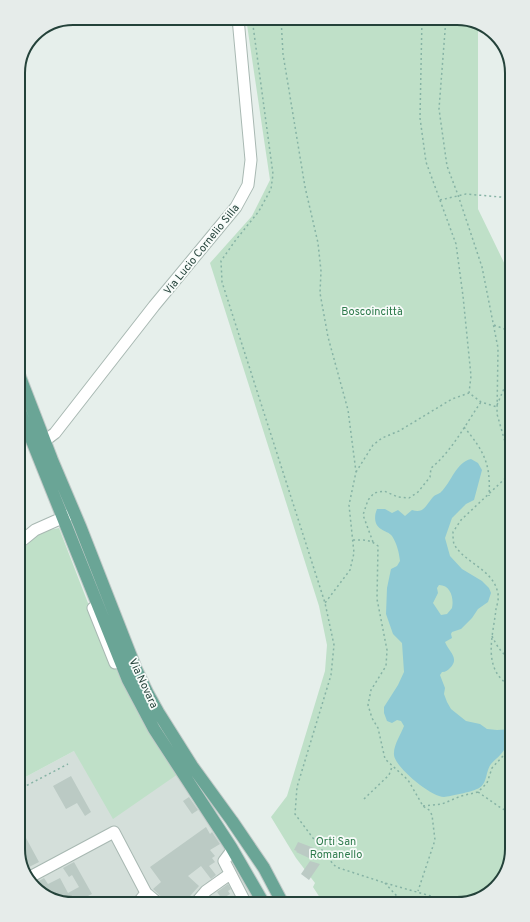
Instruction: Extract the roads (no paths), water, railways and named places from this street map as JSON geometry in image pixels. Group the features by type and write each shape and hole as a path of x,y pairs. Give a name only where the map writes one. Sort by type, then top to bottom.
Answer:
{"main road":[{"name":"Via Novara","path":"25,390 132,658 148,694 192,766 232,821 264,868 274,888 282,897"},
{"name":"Via Novara","path":"25,424 62,519 131,686 154,728 233,855 256,897"},
{"path":"264,897 274,888"}],"street":[{"name":"Via Lucio Cornelio Silla","path":"45,440 55,433 154,306 236,207 248,185 251,160 238,25"},
{"path":"35,449 45,440"},
{"path":"25,538 34,530 62,519 73,509 80,514 130,643 148,683 166,717 203,773 249,836 282,897"},
{"path":"33,875 114,832 146,893 151,897"},
{"path":"233,855 224,861 255,897"},
{"path":"240,880 240,897"},
{"path":"201,897 206,891 240,880"},
{"path":"143,897 146,893"}],"water":[{"path":"471,459 478,463 482,470 474,500 466,504 452,518 445,538 450,556 462,569 482,581 489,588 491,593 488,602 478,609 472,618 461,629 452,632 452,638 445,642 453,655 454,661 450,668 442,672 440,675 445,688 444,694 451,709 466,721 480,724 487,729 505,729 505,748 489,767 485,781 481,787 456,795 444,797 438,796 414,780 400,767 394,755 396,744 404,726 401,721 397,720 392,723 387,721 384,713 384,707 398,685 404,672 402,643 393,634 386,614 387,588 391,569 397,566 400,561 398,548 394,539 390,534 382,530 377,525 375,515 377,509 385,509 392,513 398,510 405,516 412,510 422,510 435,495 440,493 445,488 461,464","holes":["439,585 446,587 451,593 453,604 452,608 447,614 441,615 433,603 438,593 437,588"]}],"park label":[{"name":"Boscoincittà","path":"372,311"},
{"name":"Orti San Romanello","path":"336,847"}]}
